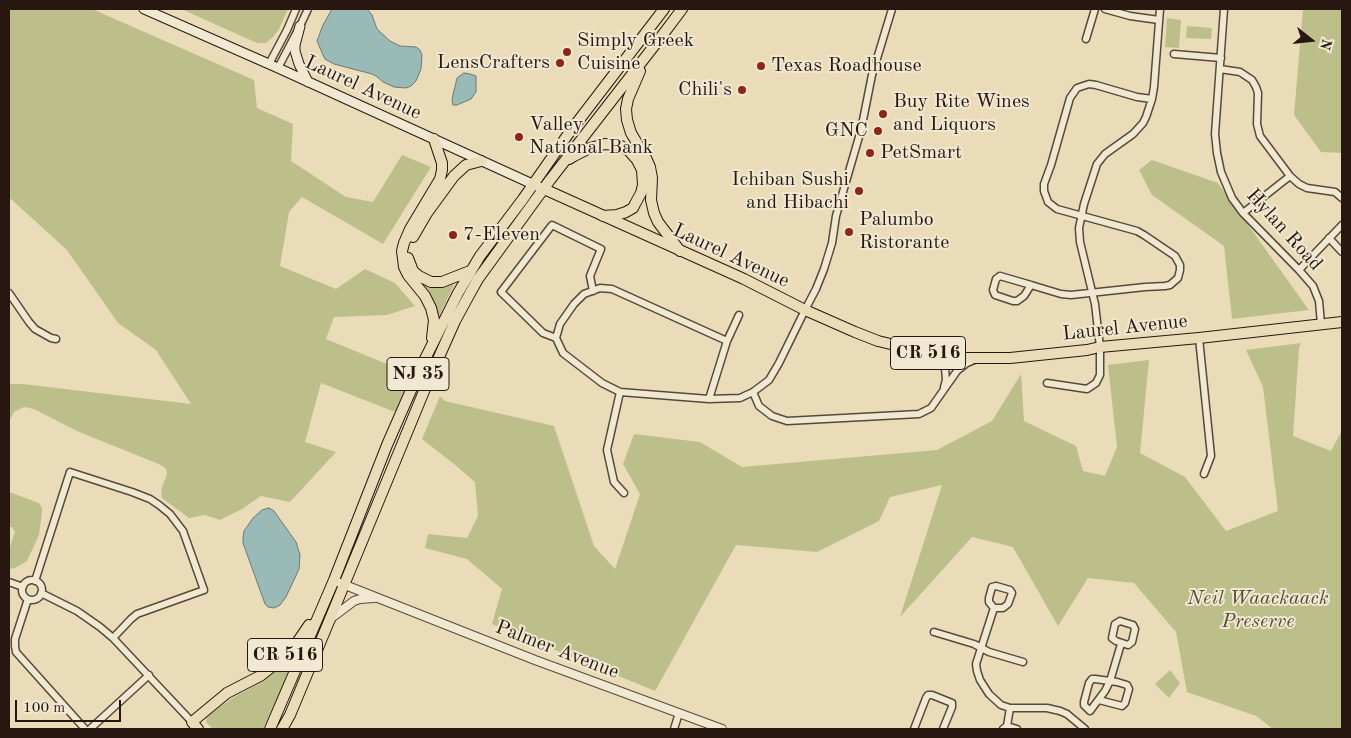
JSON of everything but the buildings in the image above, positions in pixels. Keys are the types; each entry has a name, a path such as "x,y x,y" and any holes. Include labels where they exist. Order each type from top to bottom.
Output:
{"main road":[{"name":"Laurel Avenue","path":"144,9 744,279 805,310 878,341 944,356 1010,358 1342,322"},
{"name":"NJ 35","path":"270,729 334,580 387,445 446,315 470,271 570,133 664,9"},
{"name":"NJ 35","path":"282,729 290,715 427,384 455,321 478,279 559,168 682,9"},
{"path":"300,26 295,51 298,64 308,82"},
{"path":"661,37 642,67 629,94 626,109 631,133 650,167 652,178 651,200 654,213 658,222 680,250"},
{"path":"430,350 434,329 431,308 425,296 408,275 404,267 402,251 410,229 442,173 442,164 434,139"},
{"path":"559,168 574,156 590,148 605,144 621,146 635,157 640,164 643,185 633,208 617,215 603,216"},
{"path":"470,271 442,282 431,282 419,276 413,270 408,254 409,246 427,213 454,176 466,165 481,161"},
{"name":"CR 516","path":"195,726 227,693 260,676 279,662 296,644 322,605"}],"street":[{"path":"274,66 296,9"},
{"path":"274,66 300,26 308,9"},
{"path":"727,341 612,289 600,288 584,294 574,304 560,324 556,338 563,353 602,383 620,392 709,399 740,398 753,392 769,380 816,289 829,256 836,216 861,130 872,75 892,9"},
{"path":"1086,39 1095,9"},
{"path":"1105,9 1130,16 1159,20"},
{"path":"1047,383 1087,389 1096,383 1100,375 1100,347 1092,293 1078,228 1097,164 1105,154 1138,129 1146,117 1152,99 1160,9"},
{"name":"Hylan Road","path":"1224,9 1215,134 1217,153 1225,182 1232,198 1243,213 1313,286 1318,296 1321,324"},
{"path":"1174,54 1221,58"},
{"path":"1220,68 1240,72 1252,80 1258,93 1257,124 1260,136 1290,176 1307,188 1335,192 1342,198"},
{"path":"1031,285 1024,296 1017,301 994,295 993,292 996,279 1000,276 1066,295 1170,285 1179,275 1180,265 1175,256 1144,235 1137,231 1063,211 1051,205 1044,191 1044,184 1054,157 1070,98 1077,88 1089,84 1096,85 1137,97 1152,99"},
{"path":"1243,213 1290,176"},
{"path":"556,338 542,333 501,292 552,225 600,249 590,276 593,291"},
{"path":"1299,270 1342,225"},
{"path":"1329,238 1342,252"},
{"path":"9,292 35,329 56,339"},
{"path":"709,399 727,341 738,315"},
{"path":"1199,338 1210,456 1204,474"},
{"path":"941,395 946,380 944,356"},
{"path":"753,392 759,406 772,416 787,421 919,414 932,408 957,371 967,363 978,358"},
{"path":"620,392 607,450 614,482 624,493"},
{"path":"34,581 70,472 138,494 160,505 170,514 182,531 204,590 137,614 113,638"},
{"name":"Palmer Avenue","path":"334,580 536,660 722,729"},
{"path":"29,581 40,584 42,590 40,596 28,599 23,593 23,587 29,581"},
{"path":"9,582 23,587"},
{"path":"992,587 1010,590 1012,596 1007,606 1004,608 994,608 988,600 992,587"},
{"path":"41,593 77,611 113,638 195,726"},
{"name":"Palmer Avenue","path":"330,619 354,601 380,598"},
{"path":"28,599 15,639 16,652 85,729"},
{"path":"994,608 976,664 980,680 989,694 1001,704 1010,708 1052,708 1066,714 1085,729"},
{"path":"934,632 1023,662"},
{"path":"1100,700 1118,706 1124,705 1129,689 1128,686 1110,681 1095,679 1090,680 1084,696 1084,702 1090,711 1100,700 1110,681 1122,644"},
{"path":"90,729 149,675"},
{"path":"914,729 928,695 952,703 943,729"},
{"path":"1010,708 1005,728 1017,729"},
{"path":"674,729 679,713"}],"green space":[{"path":"9,9 92,9 254,80 257,108 293,124 291,161 346,197 373,202 402,155 431,167 383,244 302,197 289,212 280,266 336,289 365,269 395,283 415,306 387,315 334,317 326,339 411,374 395,412 321,383 305,442 336,452 290,502 261,496 242,509 220,520 205,515 189,518 162,498 161,490 167,474 166,469 161,465 77,431 34,409 24,407 14,412 9,422 9,384 23,384 191,404 156,350 118,323 67,250 9,198"},
{"path":"181,9 288,9 274,36 266,43 257,43"},
{"path":"1303,9 1342,9 1342,153 1321,152 1294,115"},
{"path":"1167,18 1181,20 1179,48 1165,47"},
{"path":"1187,26 1212,28 1211,39 1186,38"},
{"path":"1152,160 1218,183 1309,310 1232,319 1224,246 1152,195 1139,170"},
{"path":"417,279 444,286 454,285 438,318"},
{"name":"Neil Waackaack Preserve","path":"1301,343 1299,348 1293,436 1331,451 1342,430 1342,729 1273,729 1256,716 1187,692 1176,632 1134,583 1088,578 1058,626 1013,547 972,537 900,617 942,485 890,497 879,521 817,552 736,545 655,691 492,624 502,589 467,559 425,548 428,534 467,538 478,516 475,482 422,439 440,396 445,401 554,426 594,546 615,569 640,494 623,464 634,434 700,442 742,467 937,450 992,421 1021,374 1024,421 1076,446 1083,471 1105,476 1117,447 1108,365 1149,360 1140,453 1185,477 1226,531 1278,511 1263,387 1246,350"},
{"path":"9,492 39,503 42,513 39,535 27,561 15,568 9,569 9,550 15,532 12,527 9,527"},
{"path":"291,658 286,679 263,729 213,729 206,722 207,717 217,709 234,697 262,682"},
{"path":"1170,670 1180,683 1169,698 1155,684"}],"water":[{"path":"332,9 367,9 372,15 377,29 390,41 400,46 416,47 420,50 422,55 421,69 416,81 406,88 394,87 372,74 334,64 325,59 317,41"},
{"path":"464,73 476,76 476,92 471,99 453,105 452,99 457,78"},
{"path":"269,508 274,511 296,542 300,555 299,569 286,597 280,605 274,608 268,607 265,604 243,543 244,531 253,518 262,510"}],"place":[{"name":"Simply Greek Cuisine","path":"567,52"},
{"name":"LensCrafters","path":"560,63"},
{"name":"Texas Roadhouse","path":"761,66"},
{"name":"Chili's","path":"742,90"},
{"name":"Buy Rite Wines and Liquors","path":"883,114"},
{"name":"GNC","path":"878,131"},
{"name":"Valley National Bank","path":"519,137"},
{"name":"PetSmart","path":"870,153"},
{"name":"Ichiban Sushi and Hibachi","path":"859,191"},
{"name":"Palumbo Ristorante","path":"849,232"},
{"name":"7-Eleven","path":"453,235"}]}
